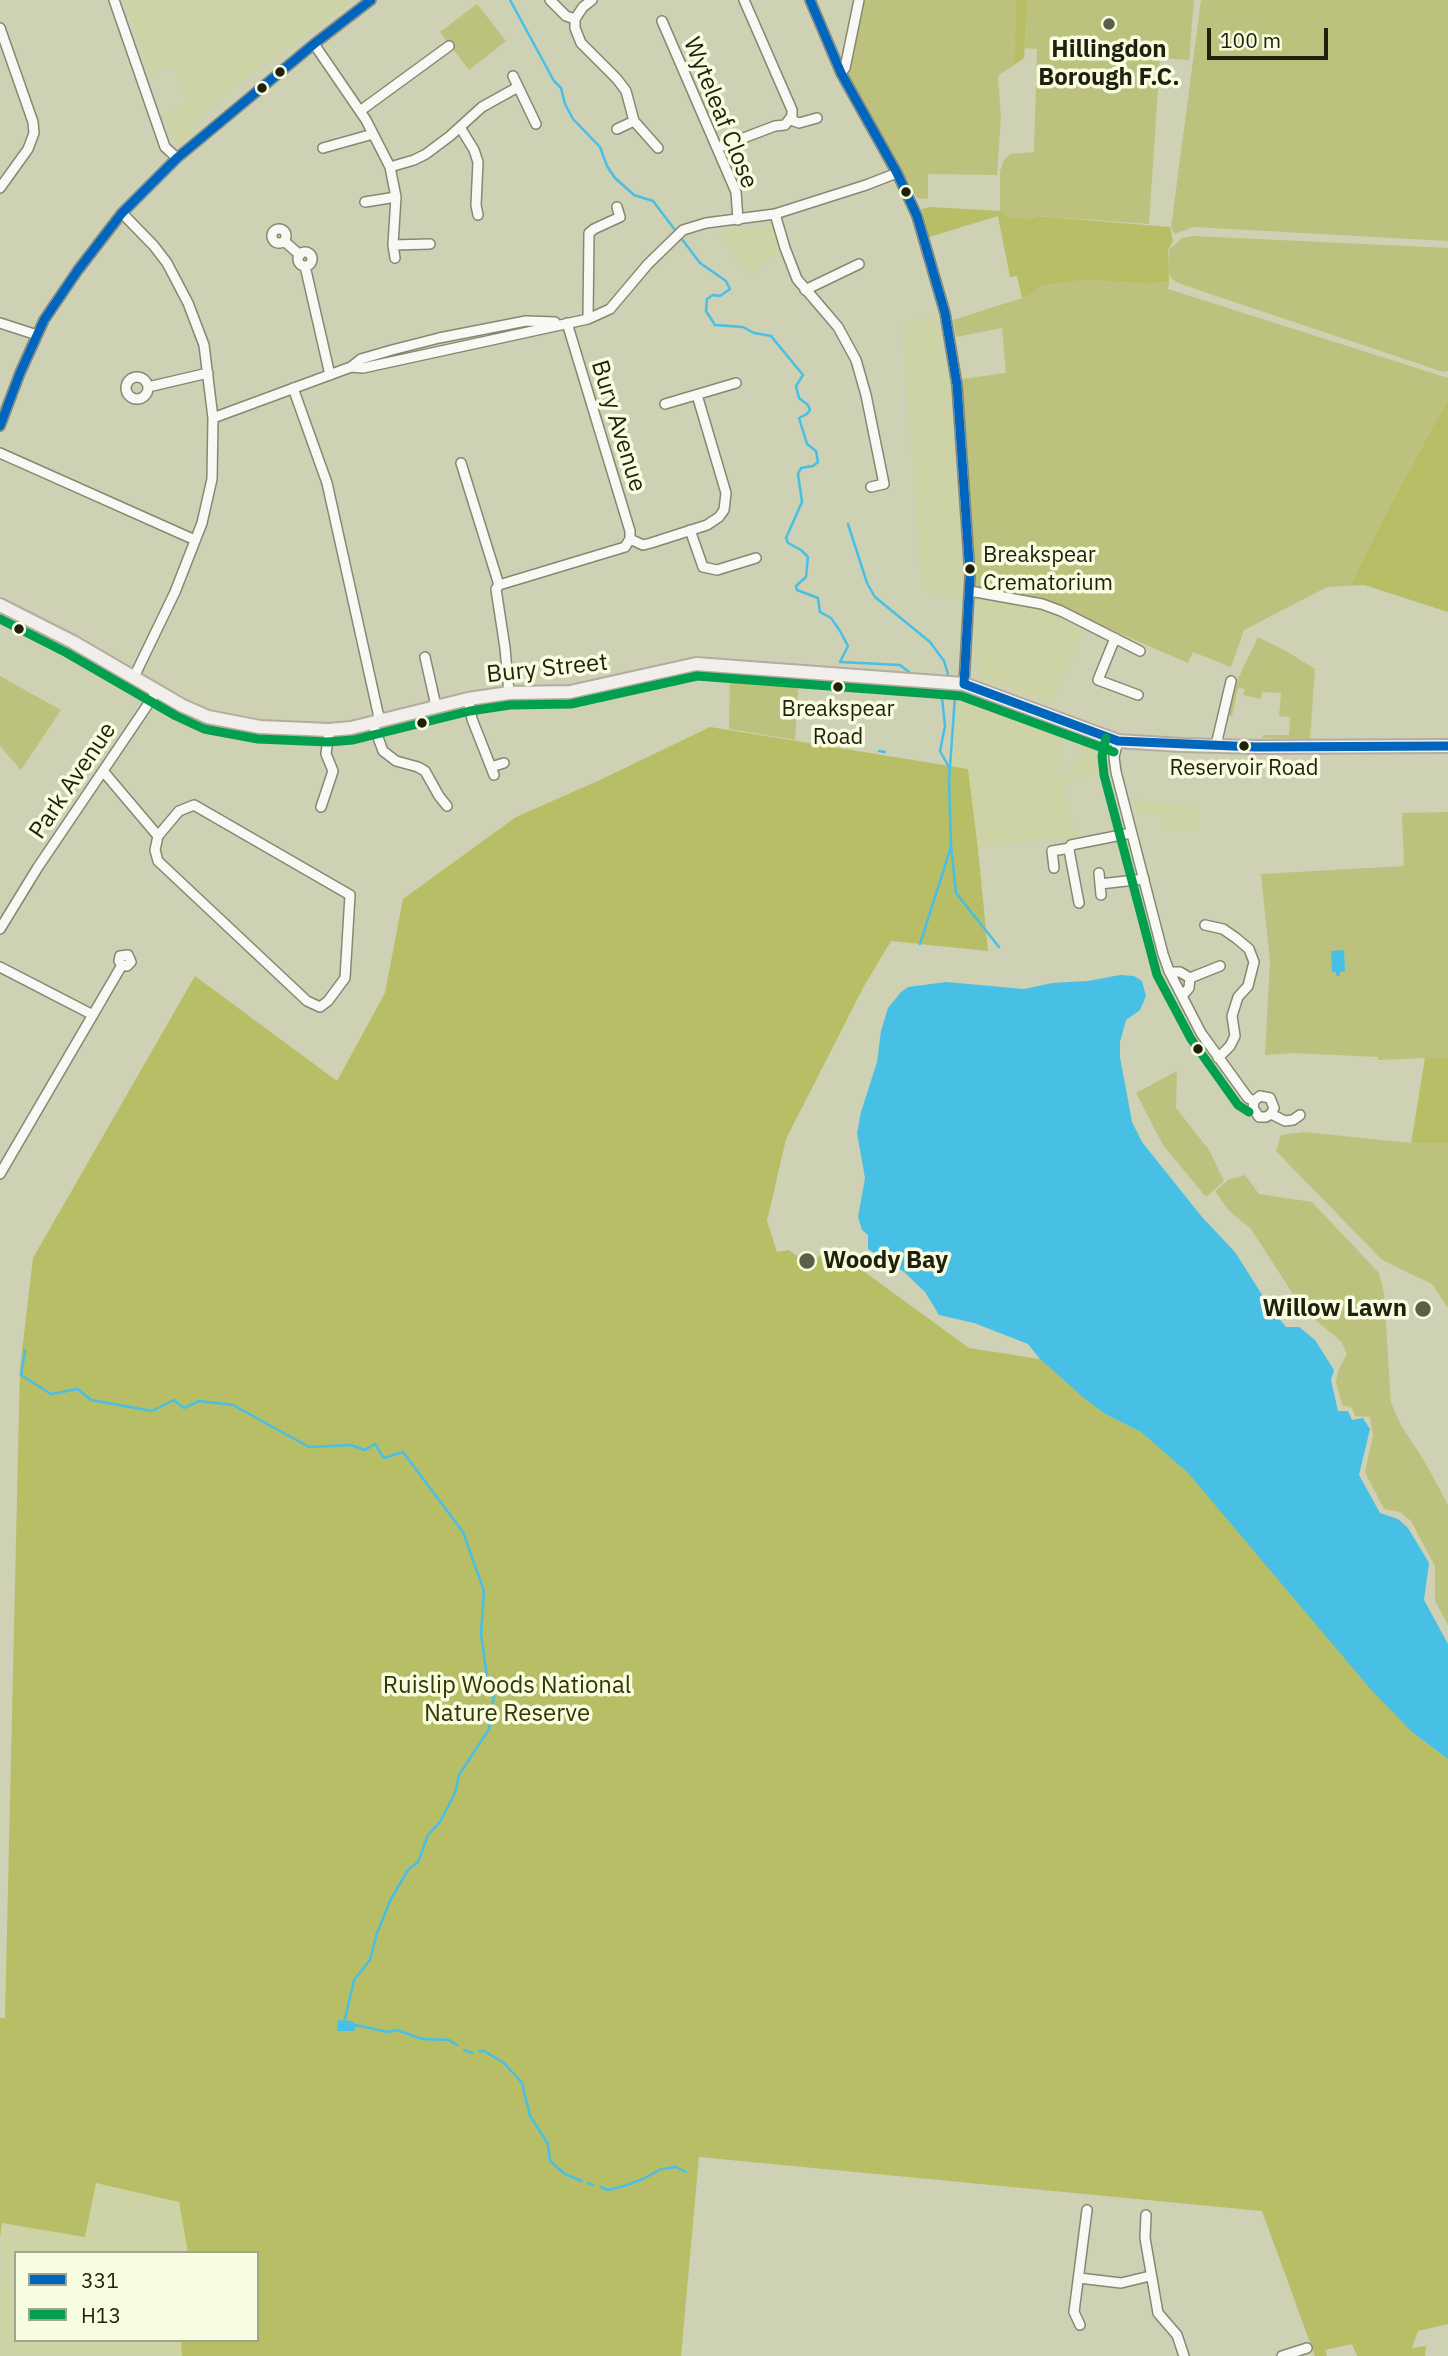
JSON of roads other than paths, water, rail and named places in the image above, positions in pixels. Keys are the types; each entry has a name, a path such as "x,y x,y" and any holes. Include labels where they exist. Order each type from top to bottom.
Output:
{"main road":[{"name":"Bury Street","path":"0,606 73,642 208,717 231,723 289,729 329,730 377,723 468,699 509,693 570,692 696,664 964,684 1118,741 1181,746 1448,746"}],"street":[{"path":"114,0 165,147 177,158"},
{"path":"0,426 37,335 78,270 122,214 177,158 370,0"},
{"path":"550,0 566,16 575,19"},
{"path":"592,0 583,6 575,19 575,28 581,43 626,91 634,121 659,148"},
{"path":"718,148 775,126 785,125 791,120 792,110 744,0"},
{"path":"810,0 841,73 897,173 917,216 948,330 957,385 970,591 964,684"},
{"path":"841,73 845,68 859,0"},
{"name":"Wyteleaf Close","path":"662,21 736,192 738,220"},
{"path":"0,28 34,133 28,149 0,188"},
{"path":"314,44 360,111 390,167 396,197 393,245 395,258"},
{"path":"360,111 449,46"},
{"path":"513,76 536,124"},
{"path":"390,167 426,154 482,107 518,87"},
{"path":"791,120 799,122 817,118"},
{"path":"618,129 634,121"},
{"path":"460,127 478,162 478,215"},
{"path":"323,148 373,134"},
{"path":"351,367 363,368 588,319 610,309 681,231 706,223 775,214 897,173"},
{"path":"365,202 396,197"},
{"path":"588,319 589,233 620,217 617,207"},
{"path":"122,214 154,246 177,280 204,345 214,418 212,479 202,523 169,603 134,677"},
{"path":"775,214 797,279 838,327 848,342 859,370 884,484 871,488"},
{"path":"284,241 300,255 306,253 311,257 311,263 305,266 330,375"},
{"path":"393,245 430,244"},
{"path":"805,290 859,264"},
{"path":"214,418 351,367 361,359 428,341 526,321 567,323"},
{"path":"0,323 37,335"},
{"name":"Bury Avenue","path":"567,323 631,540"},
{"path":"428,341 430,352"},
{"path":"148,387 208,373"},
{"path":"665,404 736,383"},
{"path":"293,388 327,483 383,751 396,761 425,771 439,796 449,807"},
{"path":"509,693 496,589 499,585 625,547 631,540 643,545 690,530 714,521 723,510 726,493 697,395"},
{"path":"0,453 195,540"},
{"path":"461,463 499,585"},
{"path":"690,530 703,567 718,570 757,558"},
{"path":"970,591 1042,604 1140,651"},
{"path":"1115,638 1094,678 1138,695"},
{"path":"425,657 436,706"},
{"path":"1216,745 1231,681"},
{"name":"Park Avenue","path":"0,929 38,867 157,691"},
{"path":"468,699 472,719 493,771 505,763"},
{"path":"321,807 333,771 326,754 329,730"},
{"path":"1118,741 1114,757 1116,772 1153,921 1170,972 1201,1032 1248,1098 1254,1101"},
{"path":"103,771 158,836"},
{"path":"194,805 350,895 345,978 328,1001 320,1007 307,1001 158,861 155,850 158,836 179,811 194,805"},
{"path":"1054,867 1052,851 1131,832"},
{"path":"1070,848 1079,903"},
{"path":"1099,873 1100,890 1144,879"},
{"path":"1205,925 1223,929 1236,937 1249,949 1254,962 1248,986 1238,997 1232,1016 1235,1036 1230,1046 1218,1058"},
{"path":"0,1174 122,965"},
{"path":"1190,978 1220,966"},
{"path":"0,967 93,1015"},
{"path":"1170,972 1180,972 1190,978"},
{"path":"1182,996 1189,988 1190,978"},
{"path":"1263,1096 1270,1098 1274,1104 1271,1114 1263,1118 1256,1115 1254,1101 1263,1096"},
{"path":"1271,1114 1284,1121 1293,1120 1300,1115"},
{"path":"1080,2325 1074,2312 1087,2210"},
{"path":"1146,2215 1145,2238 1158,2313 1177,2335 1184,2356"},
{"path":"1079,2278 1121,2283 1150,2276"},
{"path":"1282,2356 1307,2348"}],"water":[{"path":"1344,950 1345,971 1336,976 1336,972 1332,972 1331,951"},
{"path":"1120,975 1134,976 1142,981 1146,996 1140,1010 1126,1020 1120,1042 1120,1057 1132,1122 1142,1142 1202,1217 1235,1252 1286,1327 1299,1327 1315,1340 1334,1370 1331,1380 1338,1411 1348,1411 1352,1420 1363,1418 1370,1429 1359,1475 1380,1513 1398,1519 1408,1528 1429,1563 1424,1600 1448,1644 1448,1759 1413,1733 1373,1692 1188,1473 1141,1432 1105,1414 1084,1398 1040,1359 1028,1344 974,1323 939,1315 925,1292 904,1272 868,1249 868,1235 862,1230 858,1217 865,1178 857,1133 877,1062 881,1031 888,1008 901,992 908,987 946,982 1024,989"},
{"path":"338,2020 352,2021 356,2025 354,2031 337,2031"}],"waterway":[{"path":"510,0 554,81 561,88 573,119 600,147 615,178 634,195 653,201 700,263 726,281 730,289 720,296 713,295 707,299 706,311 715,325 743,327 754,333 771,336 803,375 796,386 799,398 810,410 799,418 807,444 816,451 818,462 813,466 801,468 798,474 802,502 786,538 788,543 808,557 806,577 796,586 797,590 818,598 820,612 831,618 840,631 848,646 840,662 900,665 909,672"},
{"path":"848,524 867,583 875,597 930,642 944,661 948,674"},
{"path":"926,686 942,698 945,726 940,751 950,769"},
{"path":"952,688 955,697 949,781 956,893 999,947"},
{"path":"942,698 955,697"},
{"path":"879,751 885,752"},
{"path":"920,944 951,847"},
{"path":"24,1350 21,1375 51,1394 78,1389 91,1400 152,1411 174,1400 184,1408 199,1401 233,1405 309,1447 351,1445 365,1450 375,1444 384,1458 403,1452 463,1532 484,1591 481,1634 487,1677 496,1680 489,1729 459,1775 455,1793 440,1822 428,1835 418,1862 408,1870 391,1899 377,1933 370,1960 354,1980 345,2019"},
{"path":"356,2025 388,2032 397,2030 422,2039 449,2040 457,2045"},
{"path":"464,2050 473,2053"},
{"path":"479,2051 484,2051 504,2063 522,2083 530,2116 548,2144 550,2161 565,2174 582,2181"},
{"path":"601,2187 608,2190 624,2186 661,2169 676,2167 686,2172"},
{"path":"588,2183 593,2185"}],"place":[{"name":"Hillingdon Borough F.C.","path":"1109,24"},
{"name":"Breakspear Crematorium","path":"970,569"},
{"name":"Breakspear Road","path":"838,687"},
{"name":"Reservoir Road","path":"1244,746"},
{"name":"Woody Bay","path":"807,1261"},
{"name":"Willow Lawn","path":"1423,1309"}],"park label":[{"name":"Ruislip Woods National Nature Reserve","path":"507,1700"}]}
